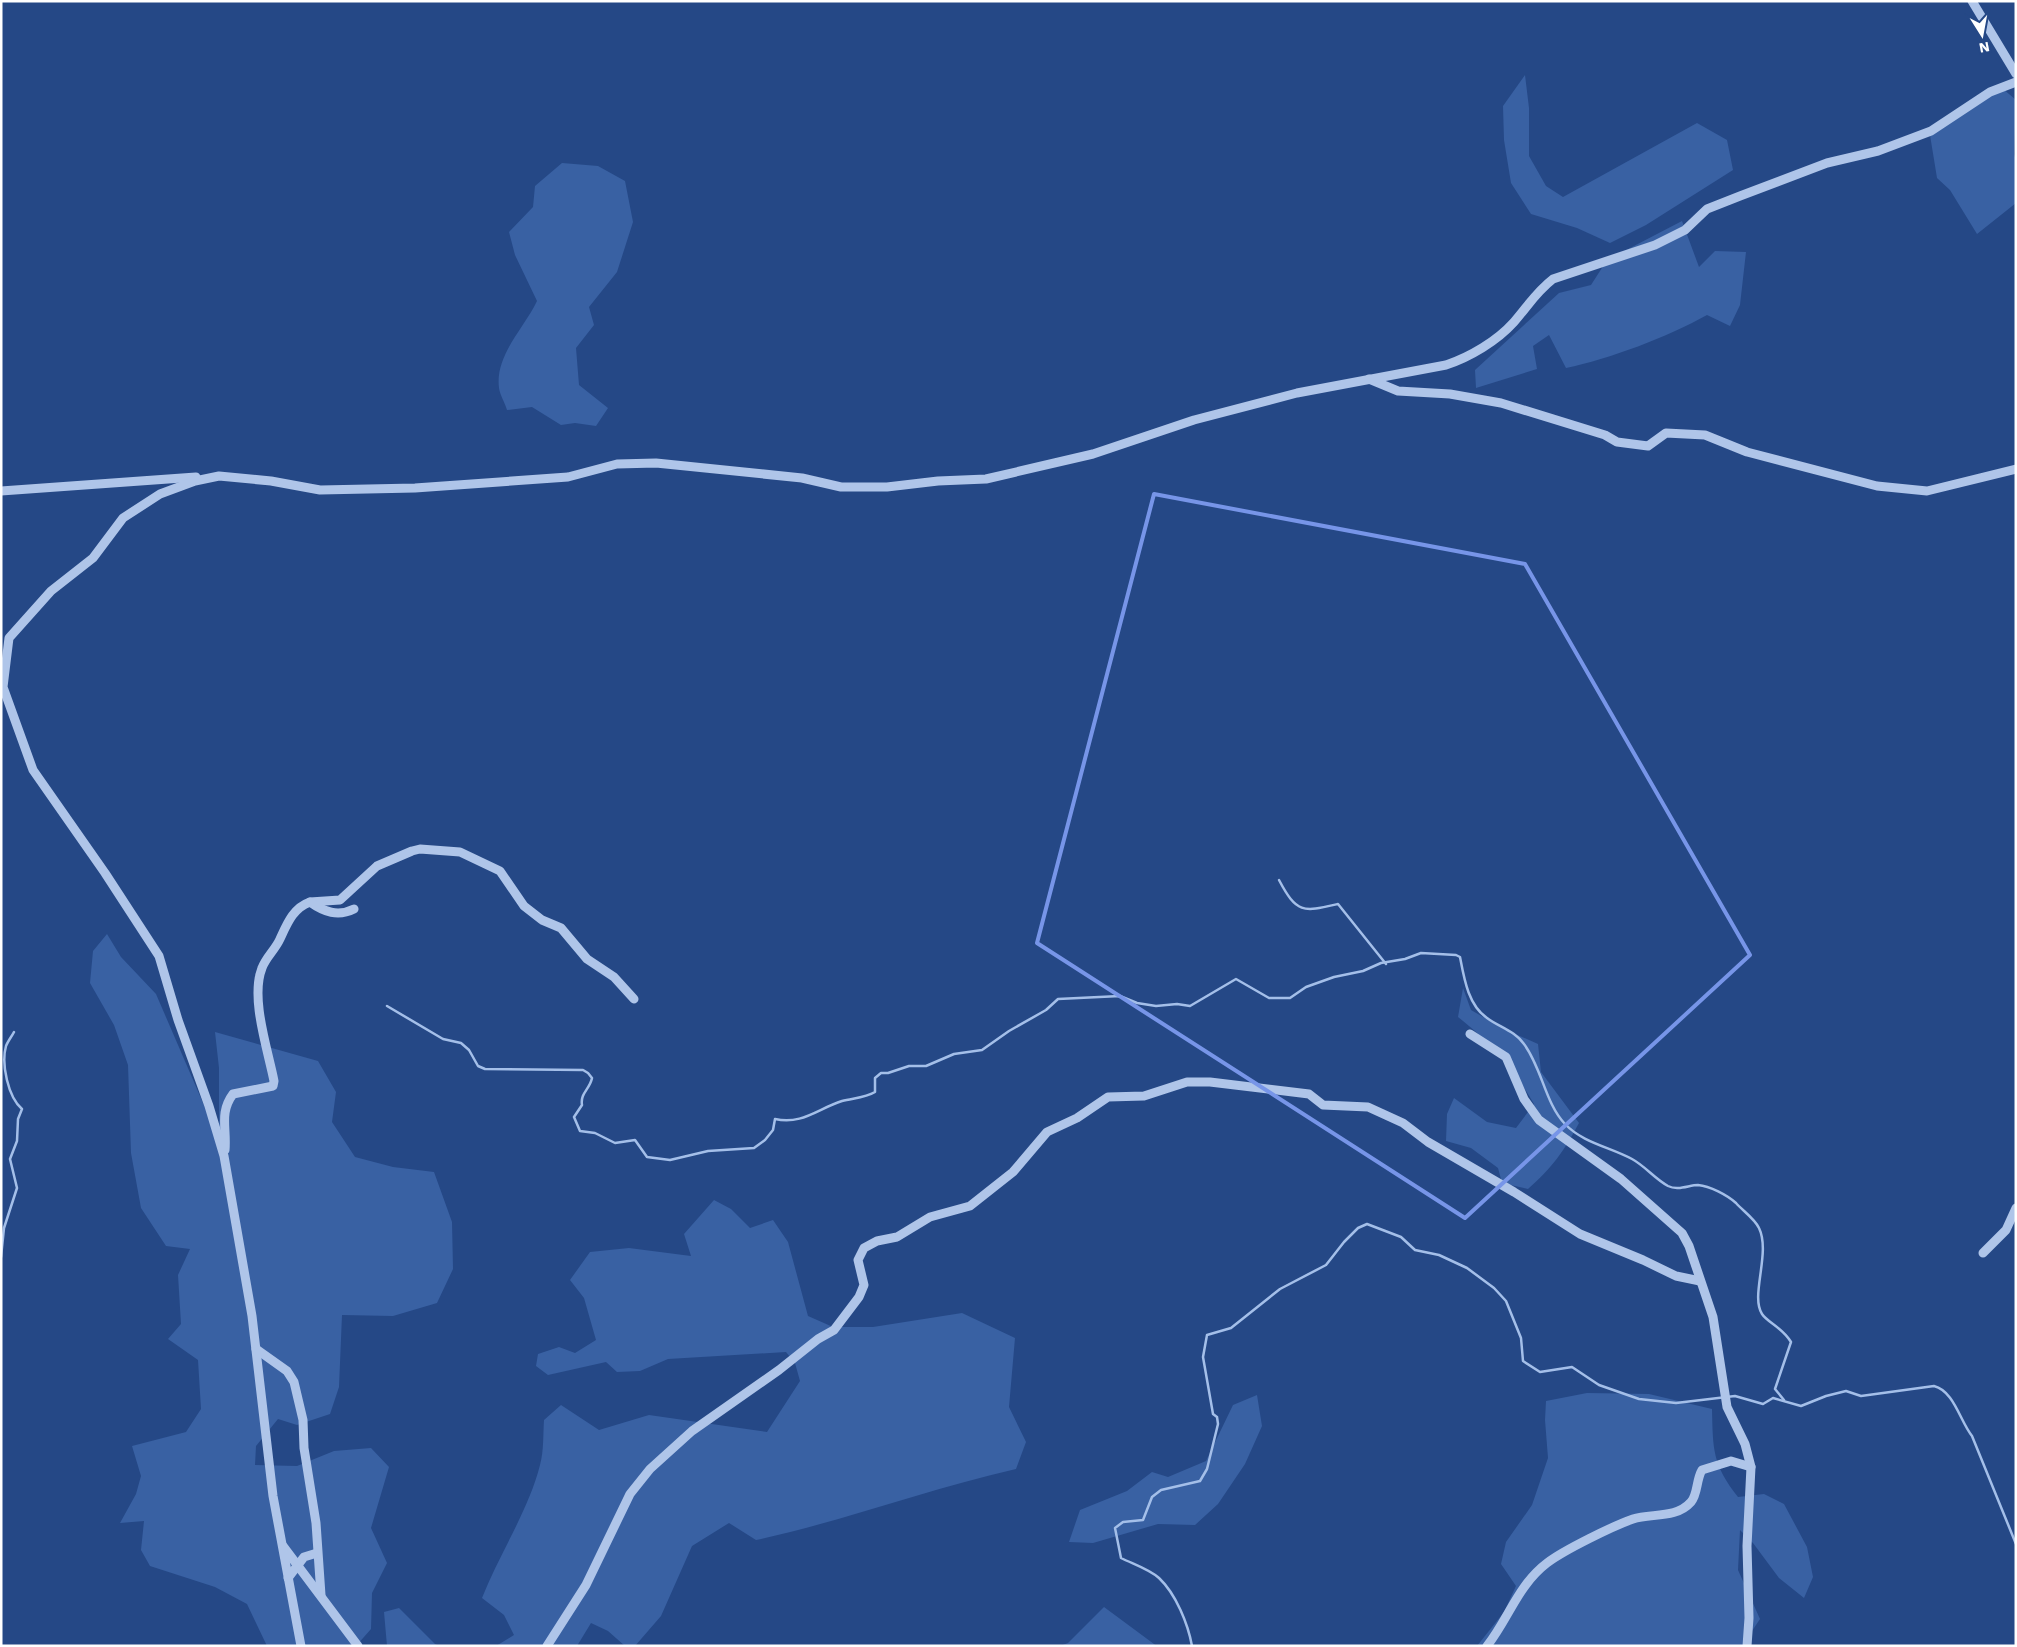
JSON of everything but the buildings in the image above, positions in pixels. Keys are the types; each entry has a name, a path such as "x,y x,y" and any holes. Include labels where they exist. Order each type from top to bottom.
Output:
{"street":[{"path":"1972,1 2016,74"},
{"path":"1,491 219,476 271,481 320,490 415,488 568,477 618,464 656,463 802,478 841,487 887,487 938,481 986,479 1093,454 1194,420 1297,393 1446,365 1464,359 1514,322 1539,290 1553,279 1655,245 1685,230 1707,209 1740,196 1827,163 1878,151 1931,131 1990,92 2016,82"},
{"path":"1369,379 1398,391 1450,394 1501,403 1605,435 1618,442 1648,446 1666,433 1704,435 1746,452 1878,486 1927,491 2016,469"},
{"path":"219,476 160,494 123,518 93,558 51,591 10,638 3,687 33,770 105,873 159,956 224,1156 256,1349 273,1496 302,1646"},
{"path":"224,1156 226,1141 224,1112 227,1102 233,1094 272,1086 274,1081 262,1023 258,980 262,967 278,943 288,921 301,905 310,902 340,900 377,866 412,851 420,849 460,852 500,871 524,906 542,920 560,928 587,959 614,977 634,999"},
{"path":"310,902 326,912 336,914 345,914 354,910"},
{"path":"1470,1034 1506,1057 1524,1099 1539,1120 1621,1179 1682,1233 1692,1253 1713,1317 1727,1407 1745,1444 1750,1467 1747,1521 1749,1618 1747,1646"},
{"path":"547,1646 586,1585 630,1494 650,1470 692,1431 794,1359 818,1338 834,1330 859,1297 864,1285 858,1260 864,1248 877,1241 897,1237 930,1217 970,1206 1013,1172 1047,1132 1077,1118 1108,1097 1144,1096 1188,1082 1210,1082 1309,1094 1323,1105 1368,1107 1403,1123 1428,1142 1514,1192 1580,1234 1676,1276 1700,1281"},
{"path":"1983,1253 2006,1230 2016,1208"},
{"path":"256,1349 287,1371 294,1382 303,1420 304,1448 316,1523 321,1595"},
{"path":"1488,1646 1501,1628 1512,1603 1526,1582 1547,1563 1562,1553 1633,1519 1661,1516 1678,1510 1691,1502 1702,1470 1732,1461 1750,1467"},
{"path":"282,1544 355,1642 363,1646"},
{"path":"288,1578 304,1557 317,1553"}],"highlighted area":[{"path":"1154,494 1525,564 1750,955 1465,1218 1037,943"}],"shaded area":[{"path":"1525,75 1529,108 1529,156 1546,186 1563,197 1697,123 1727,140 1733,170 1646,225 1610,243 1577,228 1531,214 1511,183 1504,140 1503,106"},
{"path":"2002,88 2016,100 2014,154 2016,161 2016,203 1977,234 1950,190 1937,178 1930,135"},
{"path":"562,163 598,166 625,181 633,222 617,272 589,307 594,325 576,348 579,385 608,408 596,426 575,423 561,425 532,407 507,410 499,388 501,365 511,343 537,301 515,255 509,232 533,207 535,186"},
{"path":"1682,221 1699,267 1715,251 1746,252 1740,305 1730,326 1707,315 1638,346 1601,359 1566,368 1549,335 1533,346 1537,369 1476,388 1475,370 1559,293 1591,285 1607,260"},
{"path":"107,934 121,957 156,994 219,1140 219,1068 215,1032 318,1061 336,1092 332,1122 355,1157 393,1167 434,1172 452,1222 453,1269 437,1303 393,1316 342,1315 339,1387 330,1414 297,1425 278,1419 256,1446 255,1465 297,1466 334,1451 371,1448 389,1467 371,1528 387,1563 372,1593 371,1629 356,1646 267,1646 247,1604 215,1587 150,1566 141,1550 144,1521 120,1523 136,1494 141,1476 132,1446 186,1432 201,1409 198,1360 168,1339 181,1324 178,1275 190,1249 166,1246 141,1208 131,1153 128,1065 114,1025 90,983 93,951"},
{"path":"1463,988 1471,1010 1504,1029 1538,1044 1541,1072 1579,1123 1557,1159 1528,1189 1502,1183 1498,1168 1471,1148 1446,1141 1447,1114 1454,1098 1487,1122 1516,1128 1534,1104 1500,1056 1458,1017"},
{"path":"714,1200 731,1209 750,1228 773,1220 788,1242 808,1316 833,1327 873,1327 962,1313 1015,1338 1009,1407 1026,1442 1016,1469 821,1524 756,1540 729,1523 692,1546 661,1616 635,1646 625,1646 608,1631 591,1623 577,1646 496,1646 514,1635 504,1615 482,1598 535,1482 542,1454 544,1420 561,1405 599,1430 649,1415 767,1432 800,1381 795,1363 786,1352 668,1359 640,1371 617,1372 606,1362 548,1375 536,1366 538,1354 559,1347 575,1353 596,1340 584,1298 570,1280 590,1252 629,1248 691,1256 684,1234"},
{"path":"1587,1393 1649,1394 1712,1409 1716,1456 1729,1485 1738,1497 1764,1494 1784,1504 1807,1547 1813,1577 1804,1598 1779,1578 1753,1543 1740,1530 1738,1570 1760,1619 1742,1646 1477,1646 1504,1612 1516,1586 1501,1564 1506,1542 1532,1505 1548,1458 1545,1420 1546,1401"},
{"path":"1257,1395 1262,1426 1245,1464 1218,1504 1195,1525 1158,1524 1093,1543 1069,1542 1080,1510 1127,1491 1152,1472 1168,1477 1206,1461 1233,1405"},
{"path":"1104,1607 1156,1646 1060,1646 1068,1643"},
{"path":"399,1608 439,1646 387,1646 384,1612"}],"waterway":[{"path":"1279,880 1291,899 1302,908 1309,909 1338,904 1386,964"},
{"path":"387,1006 443,1039 461,1043 469,1050 478,1066 485,1069 583,1070 592,1078 582,1097 582,1105 574,1117 580,1131 595,1133 615,1143 635,1140 647,1157 670,1160 708,1151 754,1148 765,1140 773,1130 775,1119 793,1120 801,1118 833,1104 871,1094 875,1092 875,1078 881,1073 888,1073 909,1066 926,1066 954,1054 982,1050 1009,1031 1046,1010 1058,999 1120,996 1137,1003 1156,1006 1177,1004 1190,1006 1236,979 1269,998 1290,998 1306,987 1334,977 1363,971 1381,963 1405,959 1421,953 1456,955 1460,957 1463,974 1475,1006 1487,1018 1512,1032 1524,1044 1530,1053 1558,1116 1565,1124 1580,1136 1632,1159 1668,1186 1680,1188 1698,1185 1708,1187 1728,1197 1752,1218 1759,1228 1763,1249 1758,1296 1759,1306 1762,1314 1784,1333 1791,1342 1775,1389 1784,1400"},
{"path":"1,1257 4,1228 17,1188 10,1159 17,1141 18,1119 22,1109 9,1089 4,1062 6,1046 14,1032"},
{"path":"1192,1646 1188,1628 1171,1592 1155,1575 1121,1558 1115,1528 1123,1522 1143,1520 1152,1497 1161,1490 1200,1481 1207,1469 1218,1424 1217,1417 1213,1414 1203,1357 1207,1335 1231,1328 1280,1289 1326,1265 1344,1242 1358,1228 1367,1224 1401,1237 1415,1250 1439,1255 1467,1268 1494,1288 1506,1301 1521,1338 1523,1361 1540,1372 1572,1367 1599,1385 1639,1399 1676,1403 1735,1396 1763,1404 1773,1398 1801,1406 1826,1396 1846,1391 1861,1396 1934,1386 1941,1389 1952,1400 1972,1436 2016,1544"}]}
